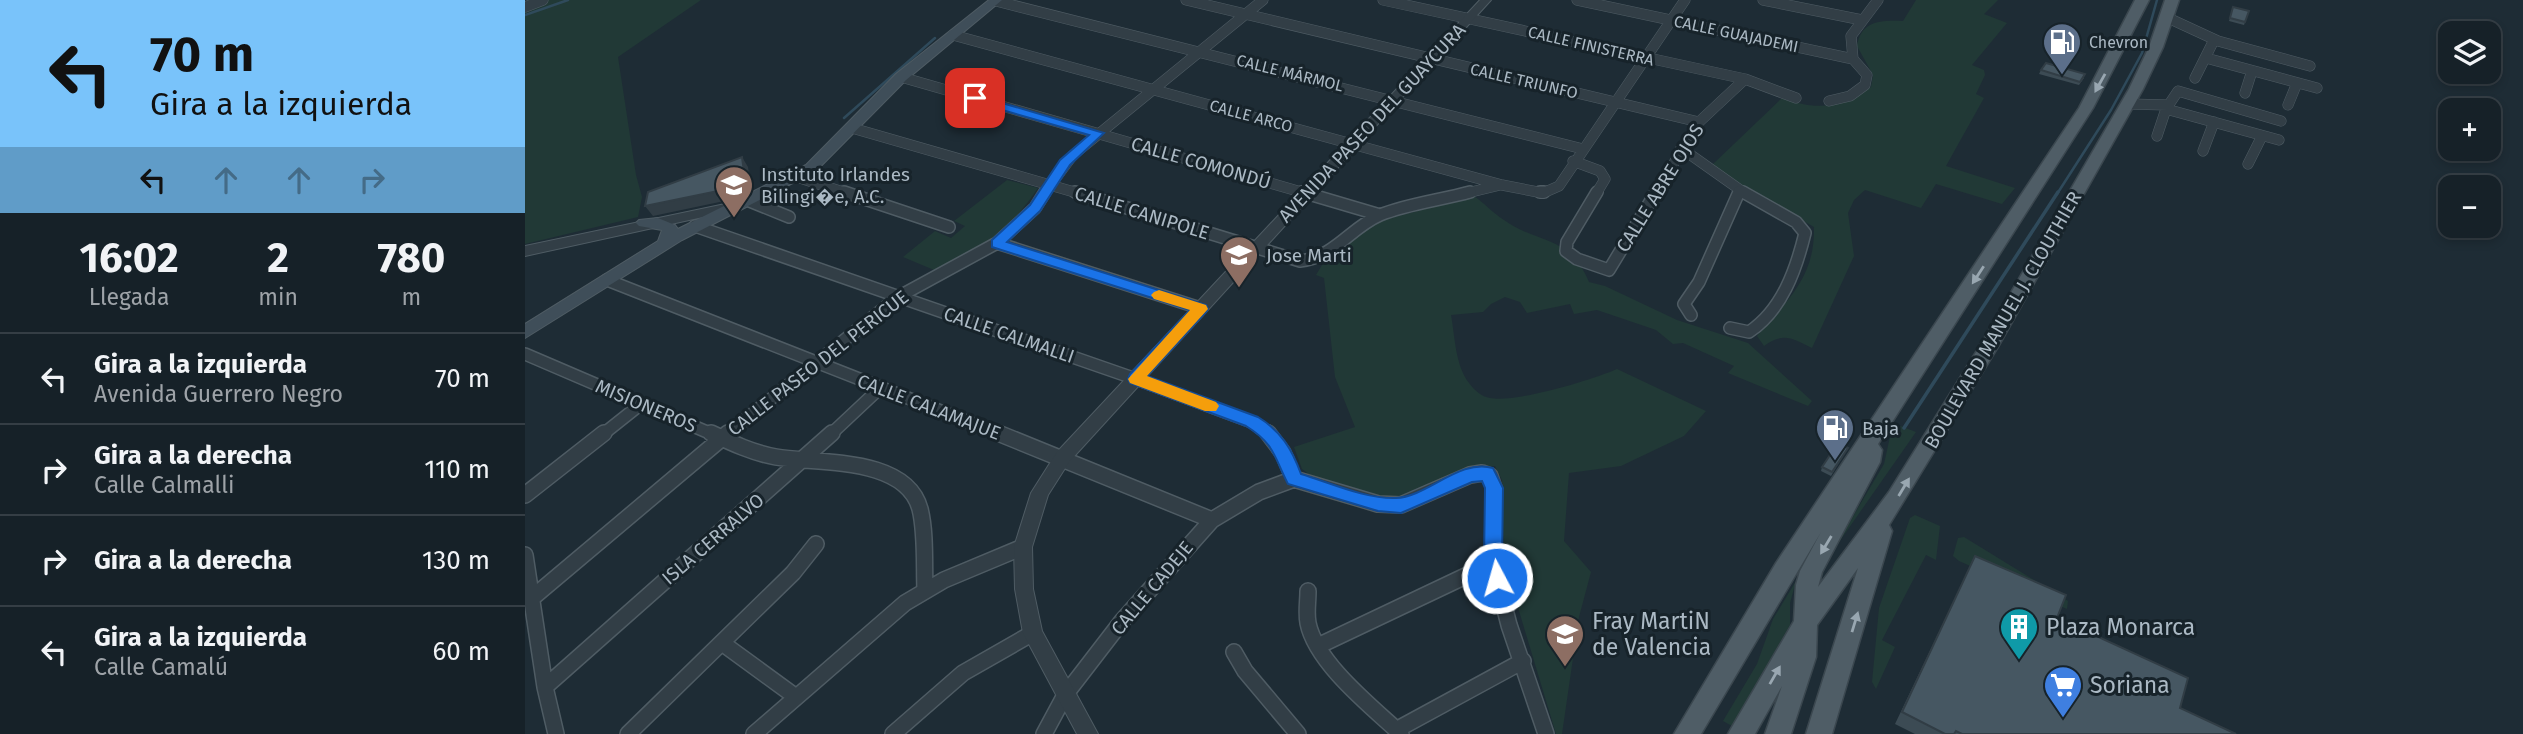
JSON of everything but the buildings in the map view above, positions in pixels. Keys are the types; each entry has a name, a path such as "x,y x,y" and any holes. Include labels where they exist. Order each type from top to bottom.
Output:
{"main road":[{"path":"525,332 695,226 797,177 821,160 901,77 996,0"},
{"name":"BOULEVARD MANUEL J. CLOUTHIER","path":"1687,734 1784,570 2079,119 2109,67 2142,0"},
{"name":"BOULEVARD MANUEL J. CLOUTHIER","path":"1741,734 1805,624 1884,519 1990,345 2132,97 2172,0"},
{"path":"644,223 658,223 670,228 670,236 664,244"},
{"name":"BOULEVARD MANUEL J. CLOUTHIER","path":"1778,734 1801,667 1807,585 1811,571 1870,462 1871,439"},
{"path":"1819,734 1884,519"}],"street":[{"path":"525,7 543,0"},
{"name":"CALLE MÁRMOL","path":"996,0 1583,149"},
{"name":"CALLE TRIUNFO","path":"1187,0 1699,121"},
{"name":"CALLE PASEO DEL PERICUE","path":"532,598 722,438 898,297 997,243 1035,208 1065,163 1098,133 1263,0"},
{"name":"CALLE FINISTERRA","path":"1383,0 1745,79 1796,98"},
{"name":"AVENIDA PASEO DEL GUAYCURA","path":"1088,734 1033,633 1024,589 1023,547 1041,493 1063,457 1486,0"},
{"name":"CALLE GUAJADEMI","path":"1577,0 1853,59"},
{"path":"1573,161 1685,0"},
{"path":"1763,0 1862,20"},
{"path":"1829,101 1850,96 1865,85 1867,75 1853,59 1851,36 1862,20 1870,16 1878,0"},
{"path":"2166,17 2209,38 2310,66"},
{"path":"2160,34 2209,38"},
{"name":"CALLE ARCO","path":"953,35 1537,193 1549,193 1559,186 1573,161"},
{"path":"2195,78 2206,58 2209,38"},
{"path":"2206,58 2316,88"},
{"path":"2245,93 2252,71"},
{"name":"CALLE COMONDÚ","path":"901,77 1380,215"},
{"name":"CALLE ABRE OJOS","path":"1573,161 1600,170 1605,176 1565,247 1569,254 1609,270 1699,121 1745,79"},
{"path":"2288,105 2297,83"},
{"path":"2157,136 2167,107 2178,91 2281,121"},
{"path":"2132,97 2279,140"},
{"path":"2132,97 2167,107"},
{"path":"2203,151 2214,122"},
{"name":"CALLE CANIPOLE","path":"852,128 1051,185 1293,260 1308,261 1327,254 1366,222 1380,215 1502,185"},
{"path":"2248,164 2262,136"},
{"path":"1682,148 1740,191 1796,222 1805,233 1790,284 1760,324 1749,332 1730,328"},
{"path":"797,177 949,228"},
{"path":"1691,315 1683,304 1699,282 1740,191"},
{"path":"747,200 789,216"},
{"path":"525,251 644,223 730,207"},
{"name":"CALLE CALMALLI","path":"695,226 1252,422 1265,430 1285,452 1294,479"},
{"path":"997,243 1201,309"},
{"name":"CALLE CALAMAJUE","path":"607,280 879,388 1063,457 1212,520"},
{"name":"MISIONEROS","path":"525,354 757,452 803,460 842,462 869,468 902,484 915,496 920,508 925,590"},
{"name":"ISLA CERRALVO","path":"545,687 803,460 879,388"},
{"path":"525,495 641,404"},
{"path":"1294,479 1378,504 1401,505 1470,475 1487,473 1494,488 1493,563 1509,625 1546,734"},
{"name":"CALLE CADEJE","path":"1044,734 1065,695 1122,621 1212,520 1259,492 1294,479"},
{"path":"628,734 793,573 816,544"},
{"path":"754,734 883,620 925,590 1023,547"},
{"path":"525,555 545,687 556,734"},
{"path":"1318,646 1493,563"},
{"path":"1308,592 1308,625 1318,646 1330,663 1399,732 1523,662"},
{"path":"893,734 963,673 1033,633"},
{"path":"722,643 796,697"},
{"path":"1234,652 1245,671 1298,734"}],"green space":[{"path":"543,0 701,0 618,57 636,175 642,197 638,217 525,244 525,7"},
{"path":"1916,0 1998,0 1984,14 2007,23 1972,65 1984,70 1985,75 1976,94 1984,98 1946,166 2015,188 2002,204 1936,184 1921,208 1865,190 1854,200 1848,213 1854,256 1812,348 1788,338 1777,339 1764,346 1757,336 1789,299 1805,274 1813,245 1814,227 1712,165 1782,98 1806,105 1828,105 1849,99 1871,87 1873,75 1857,46 1859,37 1874,23 1903,21"},
{"path":"1007,180 1038,188 1017,215 993,238 965,256 934,270 903,257 935,231 951,238 965,226 954,221"},
{"path":"1474,196 1517,228 1563,248 1581,267 1589,282 1605,286 1677,320 1748,343 1812,401 1808,406 1728,373 1734,366 1683,343 1673,344 1656,330 1597,310 1574,314 1570,304 1527,313 1520,302 1505,297 1491,304 1483,312 1451,315 1456,350 1464,376 1478,393 1487,397 1502,399 1535,394 1617,369 1706,411 1684,436 1621,466 1569,473 1564,541 1591,572 1579,617 1562,734 1556,734 1504,561 1502,480 1495,466 1478,467 1418,494 1387,500 1314,478 1302,469 1294,447 1355,427 1335,377 1324,278 1316,275 1322,265 1376,222"},
{"path":"1893,423 1916,432 1830,555 1884,464"},
{"path":"1915,515 1940,526 1936,560 1926,555 1882,640 1895,647 1876,689 1872,682 1879,608 1910,518"},
{"path":"1964,537 2068,601 2067,609 1959,561 1953,556 1958,538"},
{"path":"1796,581 1790,603 1790,625 1732,726 1723,721 1757,664 1773,619"}],"waterway":[{"path":"525,15 568,0"},
{"path":"2057,194 2111,110 2142,53 2157,0"},
{"path":"844,118 935,38"},
{"path":"1904,428 2058,192"}],"slow traffic":[{"path":"1159,295 1201,309 1136,379 1211,406"}],"place":[{"name":"Chevron","path":"2062,76"},
{"name":"Instituto Irlandes Bilingi�e, A.C.","path":"734,219"},
{"name":"Jose Marti","path":"1239,289"},
{"name":"Baja","path":"1835,462"},
{"name":"Plaza Monarca","path":"2019,661"},
{"name":"Fray MartiN de Valencia","path":"1565,668"},
{"name":"Soriana","path":"2063,719"}],"route":[{"path":"975,98 1098,133 1065,163 1035,208 997,243 1201,309 1136,379 1252,422 1265,430 1285,452 1294,479 1378,504 1401,505 1470,475 1487,473 1494,488 1493,563 1497,578"}]}
